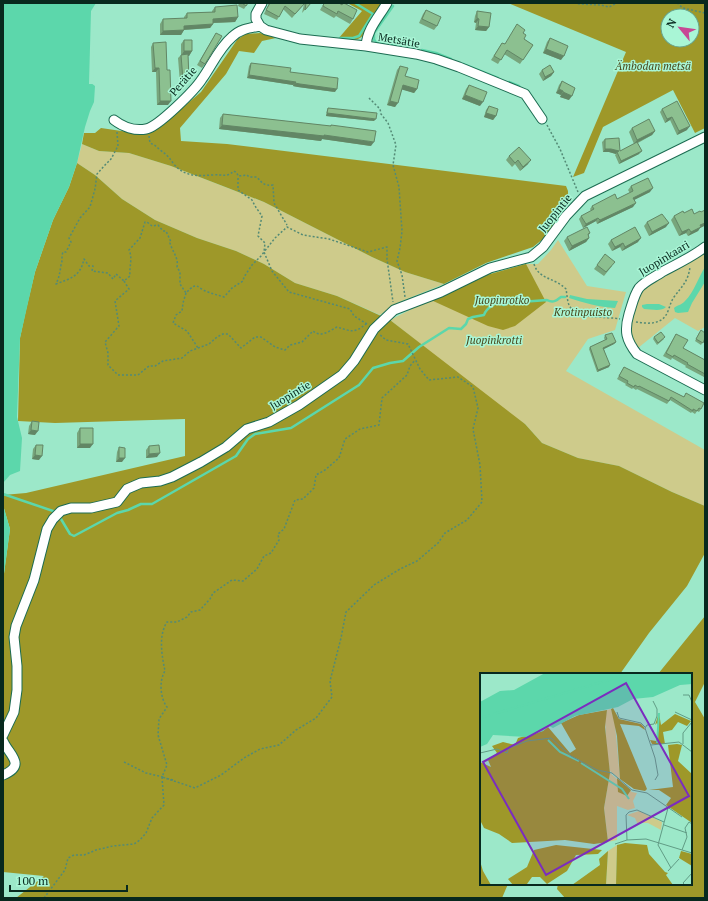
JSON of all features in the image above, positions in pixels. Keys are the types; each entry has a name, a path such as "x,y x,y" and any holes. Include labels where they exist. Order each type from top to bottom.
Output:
{"street":[{"path":"260,26 256,19 256,14 262,3"},
{"path":"366,46 367,37 371,27 387,3"},
{"name":"Metsätie","path":"260,26 266,30 300,39 366,46 416,54 436,59 504,84 525,94 542,119"},
{"name":"Perätie","path":"147,129 162,119 193,91 202,80 224,45 232,36 243,29 260,26"},
{"path":"114,120 133,129 147,129"},
{"name":"Juopintie","path":"3,735 14,712 18,690 14,637 16,626 34,580 42,544 47,530 53,519 61,511 71,508 91,508 117,502 128,489 141,483 172,477 201,462 226,447 247,429 269,422 299,405 342,374 354,361 370,327 394,310 441,292 490,268 531,257 543,247 566,216 583,198 626,175 705,137"},
{"name":"Juopinkaari","path":"705,247 688,259 648,280 640,287 635,296 626,332 630,344 637,354 705,390"},
{"path":"3,741 14,757 15,764 12,772 3,775"}],"path":[{"path":"574,3 601,4 609,7 617,3"},
{"path":"677,3 683,8 705,13"},
{"path":"369,98 380,109 381,114 388,123 396,145 393,165 399,187 402,231 397,261 405,289 406,305"},
{"path":"542,119 548,126 560,149 576,189 583,198"},
{"path":"114,120 117,128 118,146 111,160 97,174 90,207 80,218 69,238 71,242 66,252 63,252 62,266 56,284 75,276 83,265 84,259 89,266 93,266 92,271 108,273 113,279 116,274 129,289 115,301 119,326 105,342 108,353 108,365 118,375 138,375 149,366 155,366 163,361 182,358 190,351 210,344 217,337 223,334 228,334 241,348 255,337 261,337 275,348 285,350 290,346 302,342 313,331 317,335 321,335 337,327 355,332 370,327"},
{"path":"147,129 150,143 157,145 159,149 165,152 174,164 183,172 193,176 229,176 234,171 237,172 238,190 252,200 262,216 258,236 264,243 264,252 272,271 289,292 350,309 354,316 386,340 408,344 420,369 429,380 458,377 473,388 478,408 473,429 480,465 482,502 467,520 445,533 438,543 417,561 400,569 374,586 346,612 330,681 332,697 316,718 296,730 279,745 260,749 244,758 221,775 195,788 162,777"},
{"path":"238,176 247,175 249,177 257,177 262,184 268,186 273,185 274,203 287,225"},
{"path":"124,282 130,276 129,269 131,260 129,250 140,238 145,222 147,222 152,226 158,225 163,231 166,231 178,262 177,267 180,272 180,284 186,293"},
{"path":"198,348 187,331 173,323 176,315 182,311 186,293 195,286 224,297 232,288 243,281 252,265 262,256 275,238 287,227 303,235 329,239 368,252 387,247 387,259 394,310"},
{"path":"531,257 537,272 540,275 556,281 566,289 568,303 575,312 586,316 611,317 654,323 663,319 667,314 672,298 686,282 690,268 688,259"},
{"path":"44,898 65,870 68,858 74,855 84,855 96,850 114,846 134,844 146,833 152,818 164,805 162,777 167,765 158,735 159,719 167,707 161,693 163,674 165,671 161,652 167,622 177,622 187,617 192,612 200,610 210,599 213,593 232,580 243,581 257,569 264,556 271,553 279,540 278,534 284,529 295,500 303,499 314,488 316,475 325,470 339,458 345,439 360,429 379,424 382,398 407,375 410,366 415,359"},
{"path":"124,762 146,773 173,780"}],"green space":[{"path":"347,3 382,3 366,32 360,38 355,40 338,39 362,11"},
{"name":"Ämbodan metsä","path":"508,3 705,3 705,128 695,133 673,90 603,127 584,173 573,177 626,52"},
{"path":"260,33 276,38 262,41 254,53 239,51 226,74 180,128 181,141 227,144 566,186 568,191 568,199 565,208 543,239 533,247 486,263 444,284 405,272 372,257 264,202 228,188 171,166 129,153 99,151 82,144 84,133 95,133 101,128 135,133 151,132 167,121 201,92 237,40 245,34"},
{"path":"82,144 99,151 129,153 171,166 264,202 372,257 405,272 444,284 397,303 380,315 337,296 295,283 264,264 236,251 197,238 155,220 122,199 95,175 77,163"},
{"path":"77,163 95,175 122,199 155,220 197,238 236,251 264,264 295,283 337,296 390,320 525,424 542,443 578,458 619,466 672,492 705,506 705,553 687,586 649,633 621,673 480,673 480,885 508,885 502,898 16,898 44,876 3,872 3,581 10,529 3,505 3,495 26,493 185,456 185,419 55,423 18,421 20,338 26,310 35,272 53,220 69,187"},
{"name":"Juopinkrotti","path":"558,240 587,286 626,292 615,330 588,339 566,371 705,450 705,506 672,492 619,466 578,458 542,443 525,424 500,407 390,320 469,280 526,264 538,264"},
{"name":"Krotinpuisto","path":"705,251 705,327 698,331 675,318 638,348 634,340 631,325 633,310 644,288"},
{"name":"Juopinrotko","path":"526,264 546,302 515,326 503,330 488,326 431,300 469,280"},
{"path":"705,616 705,682 695,702 705,719 705,898 565,898 557,889 558,885 692,885 692,673 659,673"}],"shaded area":[{"path":"3,3 97,3 92,12 91,83 95,86 94,102 85,127 77,163 69,187 53,220 35,272 20,338 17,417 22,438 20,471 10,475 3,483"},
{"path":"705,267 705,282 688,312 675,312 674,308 688,297"},
{"path":"570,295 587,299 618,301 615,308 575,300 569,298"},
{"path":"659,304 666,307 664,309 656,310 644,309 642,307 642,305"},
{"path":"3,505 10,529 3,581"}],"pier":[{"path":"96,3 99,3 94,12 93,84 89,84 91,11"}],"building":[{"path":"270,3 305,3 295,14 285,6 279,17 266,10"},
{"path":"306,3 311,3 305,10"},
{"path":"324,3 339,3 342,5 344,3 357,10 353,19 338,11 337,14 323,6"},
{"path":"237,5 238,17 213,19 213,24 184,26 184,30 163,31 163,19 187,18 187,13 215,12 215,7"},
{"path":"426,10 441,17 437,26 422,19"},
{"path":"477,11 491,13 489,27 478,26 479,19 477,18"},
{"path":"517,24 525,30 523,33 526,35 524,39 533,45 523,60 507,50 501,60 494,56 502,43 505,44"},
{"path":"216,33 222,36 205,64 200,61"},
{"path":"550,38 568,46 564,56 546,49"},
{"path":"184,40 192,40 192,51 184,51"},
{"path":"166,42 167,70 170,70 171,101 160,101 159,68 155,68 153,43"},
{"path":"188,54 189,80 183,80 181,55"},
{"path":"251,63 291,68 290,72 338,78 337,89 249,75"},
{"path":"550,65 554,72 545,77 542,70"},
{"path":"400,66 408,68 405,76 419,80 417,89 403,85 398,103 390,101"},
{"path":"562,81 575,88 572,96 559,89"},
{"path":"469,85 487,92 483,102 465,95"},
{"path":"677,101 690,126 679,131 672,117 667,119 662,109"},
{"path":"489,106 498,109 496,116 486,113"},
{"path":"328,108 377,113 376,119 327,113"},
{"path":"223,114 376,131 374,142 324,135 222,125"},
{"path":"649,119 655,131 637,140 632,128"},
{"path":"619,138 620,151 637,142 642,151 621,161 617,152 619,151 605,149 605,139"},
{"path":"519,147 531,160 523,167 518,160 515,163 509,156"},
{"path":"648,178 653,188 633,198 636,203 600,220 598,218 586,224 581,216 594,209 592,206 615,194 617,199 633,191 631,186"},
{"path":"692,209 694,214 705,210 705,223 700,225 701,227 691,232 689,229 682,232 674,216 683,211 684,213"},
{"path":"662,214 669,223 652,232 647,222"},
{"path":"587,227 590,233 588,234 589,238 572,246 567,237"},
{"path":"635,227 641,238 625,247 623,243 615,247 611,240"},
{"path":"605,254 615,262 606,272 597,265"},
{"path":"701,330 705,333 703,343 696,339"},
{"path":"661,332 665,337 658,343 654,337"},
{"path":"612,333 616,342 603,348 610,365 598,370 590,347 607,339 605,335"},
{"path":"676,334 688,340 683,348 705,360 705,374 674,355 673,357 666,353"},
{"path":"624,367 684,397 686,393 704,403 701,409 699,408 697,411 693,409 693,411 671,397 669,401 639,386 638,387 635,385 634,387 627,383 628,381 619,376"},
{"path":"32,421 39,422 38,431 31,430"},
{"path":"80,428 93,428 93,444 80,444"},
{"path":"36,445 43,445 42,456 35,455"},
{"path":"159,445 160,453 149,454 149,446"},
{"path":"119,447 125,448 125,458 119,458"}],"waterway":[{"path":"340,38 353,38 359,36 373,14 355,3"},
{"path":"384,45 374,40 374,33 393,6"},
{"path":"391,45 404,48"},
{"path":"422,50 436,53 451,59"},
{"path":"463,64 498,78"},
{"path":"509,82 519,86"},
{"path":"61,519 70,534 74,536 117,513 141,504 152,504 236,456 248,439 255,434 291,428 359,385 373,368 403,361 419,347 449,328 461,329 466,324 468,319 484,315 487,309 497,302 504,305 507,303 547,300 553,301 561,297 565,297"},
{"path":"3,494 56,512"}]}
